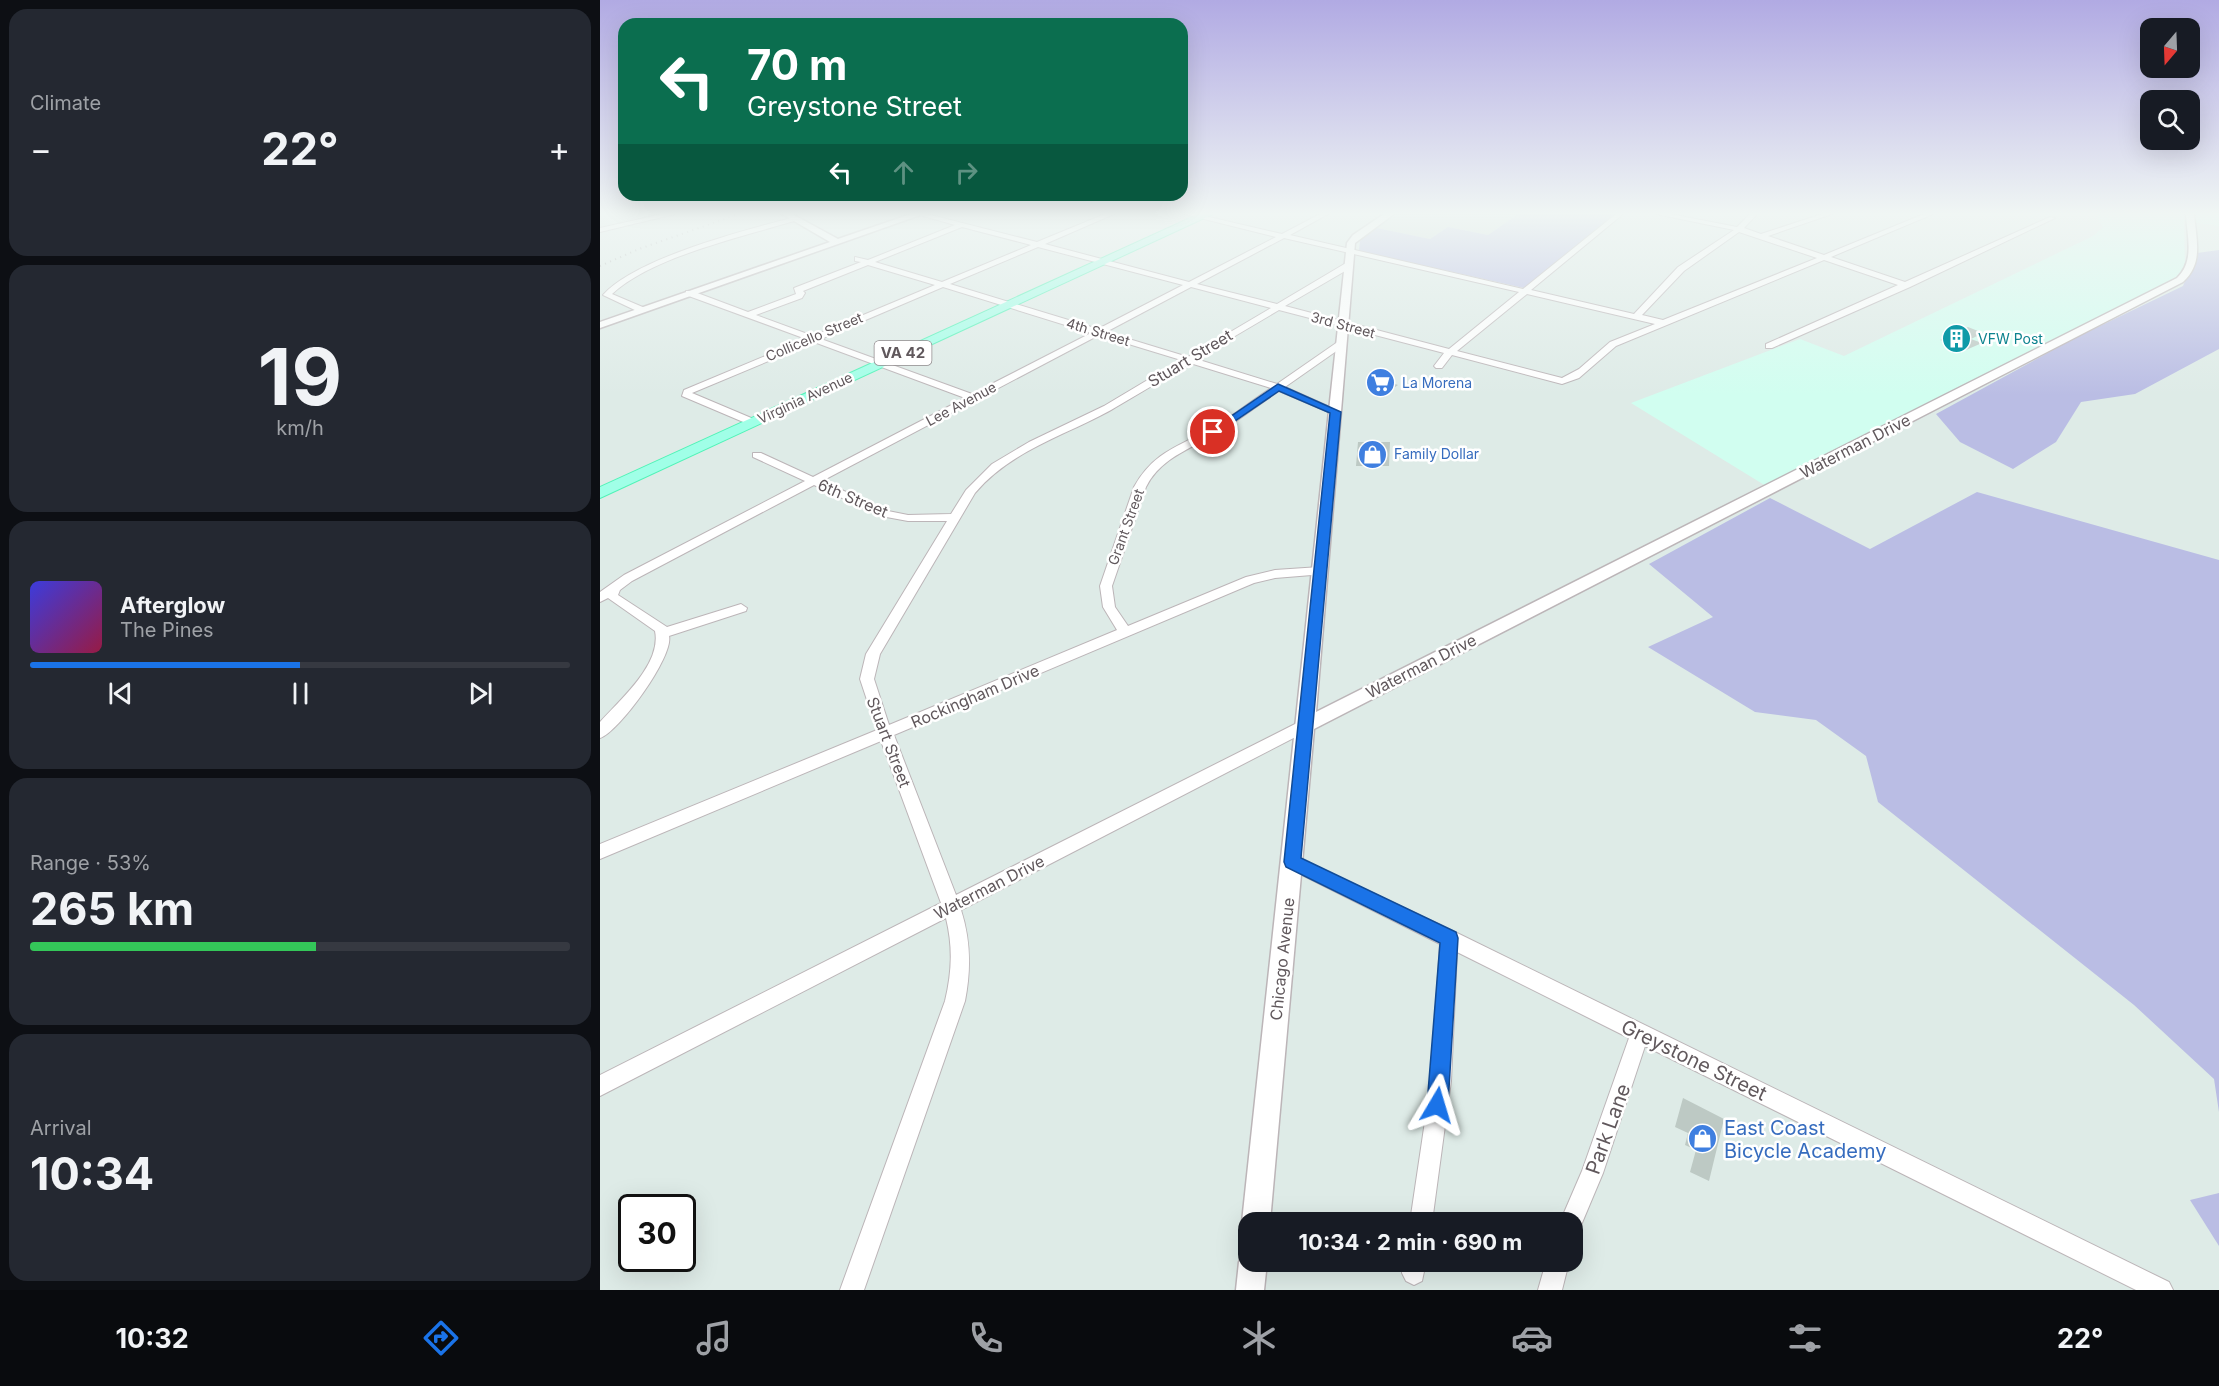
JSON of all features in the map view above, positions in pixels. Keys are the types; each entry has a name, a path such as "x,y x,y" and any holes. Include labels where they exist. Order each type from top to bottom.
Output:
{"main road":[{"name":"Virginia Avenue","path":"600,493 1076,274"}],"street":[{"path":"637,274 613,286 607,295 642,310"},
{"path":"600,325 742,274"},
{"path":"748,315 797,297 801,293 797,290 837,274"},
{"name":"4th Street","path":"908,274 1278,387 1336,412"},
{"name":"Collicello Street","path":"752,422 687,396 687,392 965,274"},
{"name":"3rd Street","path":"1149,274 1559,381 1573,378 1600,352 1616,343 1664,323"},
{"name":"Lee Avenue","path":"600,598 628,578 1210,274"},
{"name":"Stuart Street","path":"852,1290 955,1001 963,950 951,906 868,688 870,662 973,487 988,473 1064,427 1107,408 1275,308 1327,274"},
{"name":"Chicago Avenue","path":"1257,1212 1349,274"},
{"path":"1434,274 1526,291 1664,323 1782,274"},
{"path":"1438,366 1449,354 1547,274"},
{"path":"1636,317 1676,274"},
{"path":"1875,274 1907,285"},
{"path":"1769,346 1930,274"},
{"name":"Waterman Drive","path":"600,1086 2189,274"},
{"path":"689,293 973,398"},
{"name":"Grant Street","path":"1125,632 1109,607 1106,586 1145,477 1167,456 1221,427 1342,343"},
{"name":"6th Street","path":"757,454 885,514 908,518 955,518"},
{"name":"Rockingham Drive","path":"600,852 1258,577 1320,571"},
{"path":"600,732 660,659 665,644 663,633 655,624 615,599 614,590"},
{"path":"663,633 741,608"},
{"name":"Greystone Street","path":"1292,862 2161,1290"},
{"path":"1422,1212 1441,1081 1449,938"},
{"name":"Park Lane","path":"1575,1212 1596,1163 1640,1033"},
{"path":"1250,1290 1252,1272"},
{"path":"1550,1290 1555,1272"}],"shaded area":[{"path":"1462,274 1541,274 1524,288"},
{"path":"2014,274 2179,274 1766,486 1631,403 1800,339 1844,356"},
{"path":"2188,274 2219,274 2219,349 2135,394 2081,402 2056,442 2013,469 1960,442 1936,414 2075,338 2183,286"},
{"path":"1977,492 2219,560 2219,1112 2214,1079 2134,1005 1878,802 1866,756 1816,720 1755,712 1648,647 1713,617 1649,564 1770,498 1870,549"},
{"path":"2219,1193 2219,1246 2190,1200"}],"building":[{"name":"VFW Post","path":"1968,327 1983,333 1971,339 1982,343 1966,350 1940,340"},
{"name":"La Morena","path":"1379,375 1394,379 1390,382 1398,385 1389,391 1366,384"},
{"name":"Family Dollar","path":"1358,442 1390,442 1389,466 1356,466"},
{"name":"East Coast Bicycle Academy","path":"1683,1098 1724,1119 1709,1181 1690,1172 1696,1150 1685,1145 1688,1133 1675,1127"}],"place":[{"name":"VFW Post","path":"1957,339"},
{"name":"La Morena","path":"1381,383"},
{"name":"Family Dollar","path":"1373,454"},
{"name":"East Coast Bicycle Academy","path":"1703,1139"}],"route":[{"path":"1213,432 1278,387 1336,412 1292,862 1449,938 1441,1081 1437,1105"}]}
